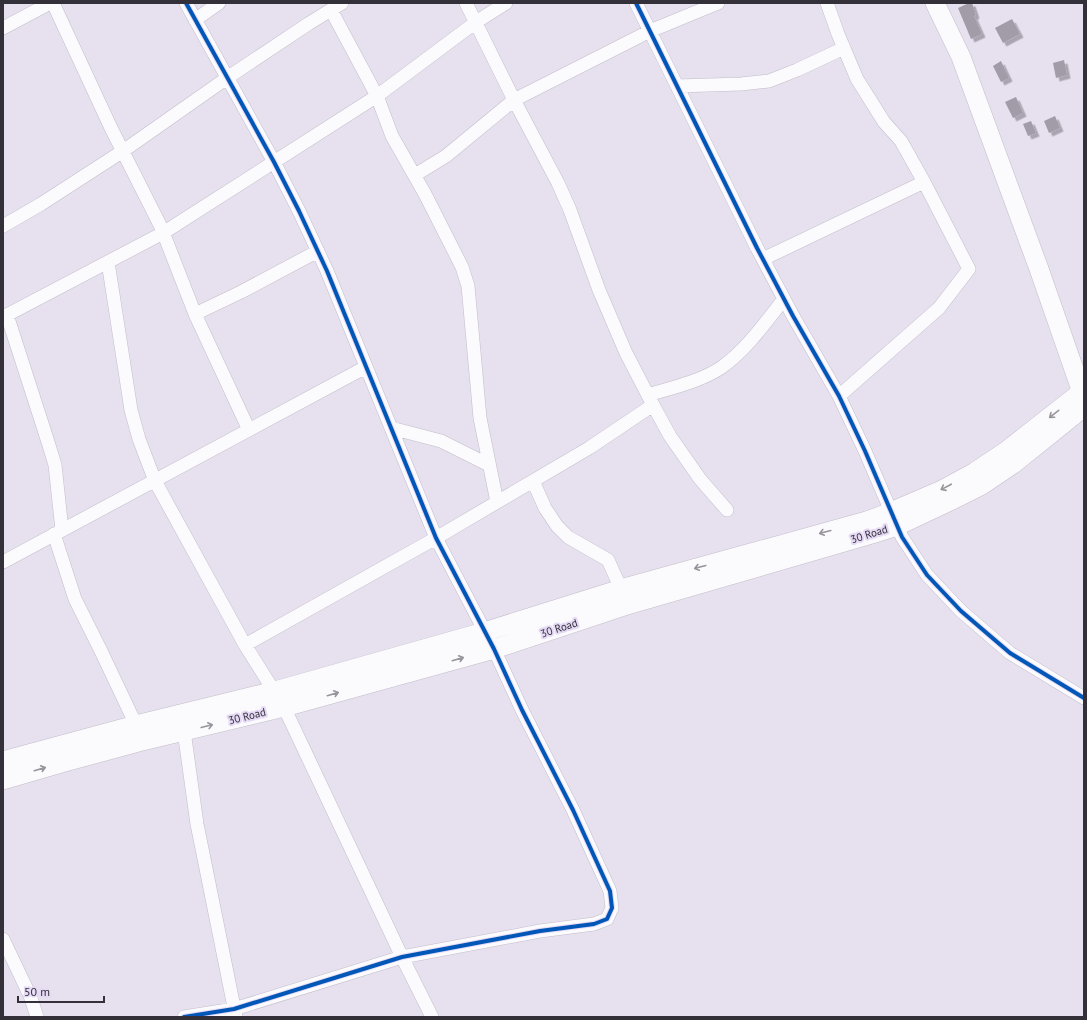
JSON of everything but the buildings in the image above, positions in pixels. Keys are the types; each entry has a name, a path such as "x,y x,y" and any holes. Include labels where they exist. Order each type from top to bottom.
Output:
{"main road":[{"path":"935,3 961,57 1036,261 1083,397"},
{"name":"30 Road","path":"3,780 138,742 184,731 484,632 621,589 867,521 894,519 948,502 982,485 1013,464 1083,397"},
{"name":"30 Road","path":"3,761 136,725 280,699 494,649 624,606 872,534 894,519"}],"street":[{"path":"3,28 50,3"},
{"path":"53,3 163,233 195,314 249,430"},
{"path":"184,1017 235,1013 402,957 540,931 594,924 607,919 612,908 610,891 573,810 522,710 494,649 436,538 318,251 274,162 186,3"},
{"path":"195,20 219,3"},
{"path":"466,3 514,100 558,183 570,210 599,290 626,354 670,436 700,479 727,510"},
{"path":"136,725 101,651 74,599 58,532 54,465 48,442 5,316 163,233 377,96 476,22 506,3"},
{"path":"636,3 763,259 839,396 865,451 902,537 927,575 962,612 1010,653 1084,698"},
{"path":"415,175 446,156 514,100 650,31 718,3"},
{"path":"827,3 857,79 884,122 901,141 969,269 939,308 839,396"},
{"path":"3,226 41,204 123,151 227,78 336,6 377,96 392,136 415,175 462,267 468,286 480,418 497,502"},
{"path":"677,86 741,84 769,81 797,70 844,48"},
{"path":"763,259 924,182"},
{"path":"195,314 241,292 318,251"},
{"path":"108,262 131,410 139,439 154,480 245,645 280,699 432,1017"},
{"path":"245,645 436,538 589,448 650,400 696,380 721,367 747,345 784,299"},
{"path":"3,562 366,367"},
{"path":"391,428 440,441 489,464"},
{"path":"533,481 545,508 557,526 568,537 608,560 621,589"},
{"path":"184,731 197,824 235,1013"},
{"path":"4,945 31,998 37,1017"}],"cycle path":[{"path":"184,1017 234,1009 402,957 540,931 594,924 607,919 612,908 610,891 573,810 522,710 494,649 436,538 327,271 299,211 274,162 186,3"},
{"path":"636,3 757,248 793,316 839,396 865,451 902,537 927,575 961,611 1010,653 1084,698"}]}
